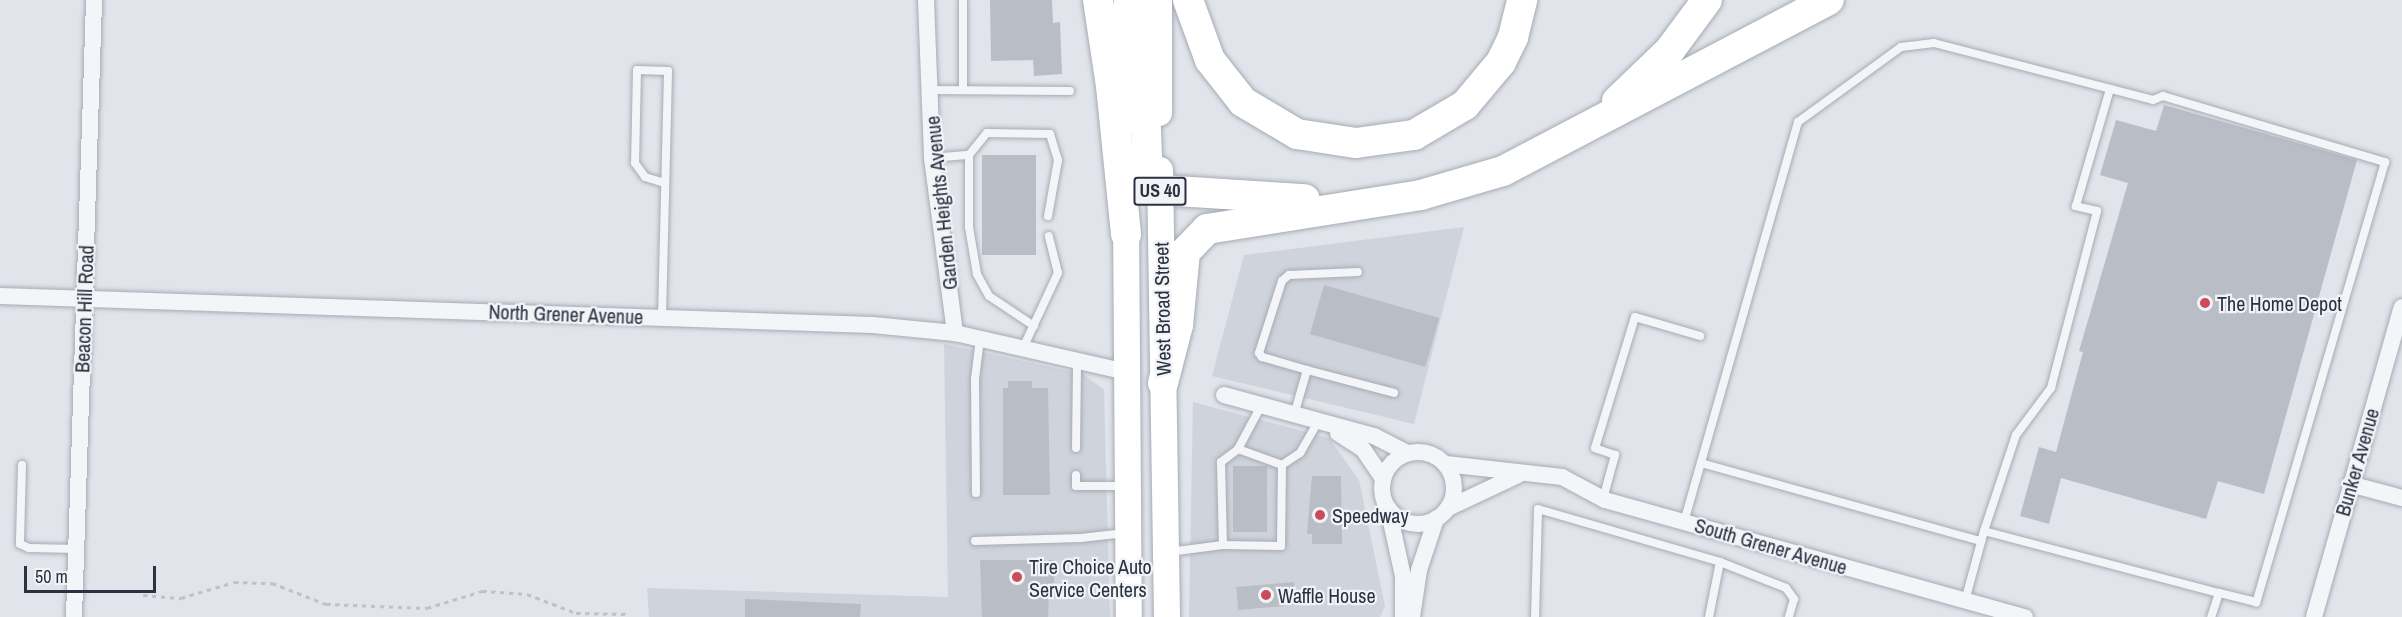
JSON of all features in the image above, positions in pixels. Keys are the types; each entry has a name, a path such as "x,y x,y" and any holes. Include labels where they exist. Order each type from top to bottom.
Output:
{"highway":[{"path":"1098,0 1111,86 1126,234"},
{"path":"1141,0 1148,180 1160,190 1365,203"},
{"path":"1188,0 1210,60 1243,102 1297,134 1356,143 1414,135 1465,105 1501,62 1513,37 1522,0"},
{"path":"1586,129 1647,75 1707,0"},
{"path":"1163,383 1178,325 1181,268 1185,252 1196,237 1222,224 1421,195 1503,171 1829,0"}],"main road":[{"name":"West Broad Street","path":"1127,0 1128,617"},
{"name":"West Broad Street","path":"1159,0 1167,617"}],"street":[{"name":"Beacon Hill Road","path":"74,617 94,0"},
{"name":"Garden Heights Avenue","path":"926,0 932,158 955,333"},
{"name":"North Grener Avenue","path":"0,296 873,325 955,333 1127,372"},
{"name":"Bunker Avenue","path":"2313,617 2402,307"},
{"path":"1224,395 1294,416 1374,436 1407,453 1431,454 1446,464 1455,490 1442,514 1419,570 1412,617"},
{"path":"1318,422 1363,449 1383,479 1403,576 1403,617"},
{"path":"1383,479 1392,463 1407,453"},
{"name":"South Grener Avenue","path":"1446,464 1519,474 1562,477 1603,499 2025,617"},
{"name":"South Grener Avenue","path":"1442,514 1519,474"},
{"path":"2350,484 2402,498"},
{"path":"1388,507 1403,521 1414,524 1442,514"}],"lane":[{"path":"963,0 963,90"},
{"path":"1684,522 1798,122 1901,47 1934,43 2153,100 2163,96 2373,155 2385,162 2256,602 1984,531"},
{"path":"662,318 668,71 638,70 636,163 645,177 665,183"},
{"path":"1965,601 1984,531 2016,435 2051,388 2097,211 2076,206 2110,89"},
{"path":"931,90 1070,91"},
{"path":"1034,326 989,296 977,274 969,227 969,155 987,134 1050,134 1058,160 1048,216"},
{"path":"932,158 969,155"},
{"path":"1022,349 1058,273 1049,236"},
{"path":"1358,272 1289,275 1282,281 1259,356 1394,393"},
{"path":"1603,499 1615,455 1595,448 1635,317 1700,336"},
{"path":"976,493 975,379 980,339"},
{"path":"1076,448 1077,361"},
{"path":"1294,416 1307,370"},
{"path":"1223,545 1221,462 1238,449 1261,406"},
{"path":"1282,465 1299,453 1318,422"},
{"path":"1238,449 1282,465"},
{"path":"1701,463 1981,541"},
{"path":"22,465 20,544 29,548 76,549"},
{"path":"1166,552 1223,545 1281,546 1282,465"},
{"path":"1076,475 1076,486 1127,486"},
{"path":"1535,617 1538,510 1720,562 1786,588 1794,598 1789,617"},
{"path":"975,541 1080,538 1128,532"},
{"path":"1708,617 1720,562"},
{"path":"2211,617 2219,593"}],"path":[{"path":"143,595 180,598 234,582 272,583 326,604 427,608 482,591 527,594 576,613 626,614"}],"shaded area":[{"path":"1464,227 1414,424 1212,376 1244,255"},
{"path":"944,344 1083,374 1104,390 1110,617 649,617 647,588 948,597"},
{"path":"1193,402 1329,438 1359,480 1385,606 1380,617 1189,617"}],"building":[{"path":"990,0 1052,0 1053,23 1060,22 1062,74 1034,76 1033,60 991,61"},
{"name":"The Home Depot","path":"2164,105 2357,160 2264,494 2218,481 2206,519 2061,478 2049,524 2020,516 2039,447 2056,452 2083,352 2079,351 2128,183 2100,175 2116,120 2156,131"},
{"path":"982,155 1036,155 1036,255 982,255"},
{"path":"1324,285 1439,318 1425,367 1310,334"},
{"path":"1008,381 1032,381 1032,388 1048,388 1050,495 1003,495 1003,388 1008,388"},
{"path":"1233,466 1267,466 1267,532 1233,532"},
{"path":"1312,476 1341,476 1342,544 1312,544 1312,534 1307,534"},
{"name":"Tire Choice Auto Service Centers","path":"980,560 1054,560 1054,594 1049,594 1048,617 982,617"},
{"name":"Waffle House","path":"1294,582 1296,605 1238,610 1236,587"},
{"path":"745,599 861,604 860,617 745,617"}],"place":[{"name":"The Home Depot","path":"2205,303"},
{"name":"Speedway","path":"1320,515"},
{"name":"Tire Choice Auto Service Centers","path":"1017,577"},
{"name":"Waffle House","path":"1266,595"}]}
